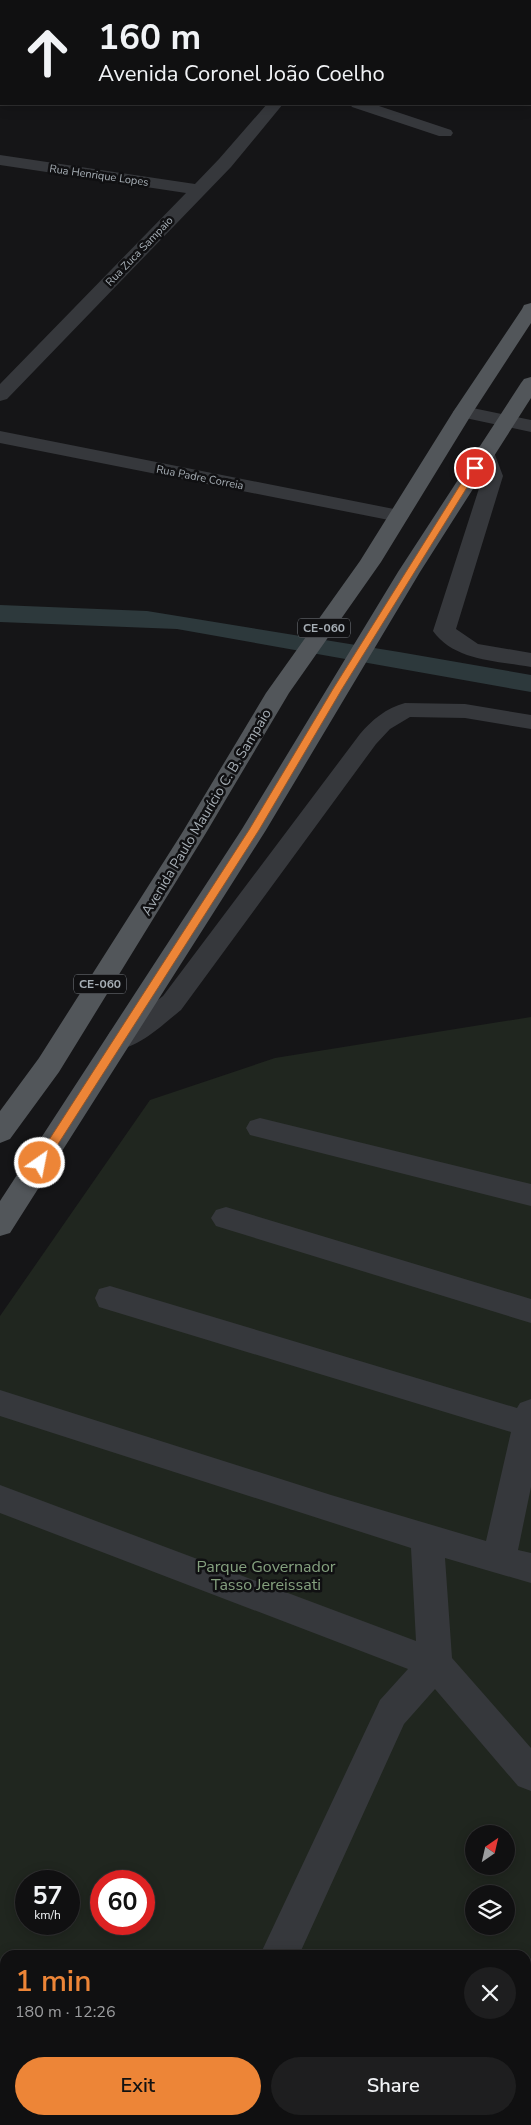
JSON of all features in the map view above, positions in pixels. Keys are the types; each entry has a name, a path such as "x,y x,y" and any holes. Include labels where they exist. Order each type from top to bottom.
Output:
{"main road":[{"name":"CE-060","path":"463,412 531,308"},
{"name":"CE-060","path":"0,1225 254,830 327,705 409,572 531,383"},
{"name":"Avenida Paulo Maurício C. B. Sampaio","path":"0,1132 49,1065 194,833 278,693 370,562 463,412"}],"street":[{"name":"Rua Zuca Sampaio","path":"192,189 212,162 262,105"},
{"name":"Rua Zuca Sampaio","path":"0,395 13,372 192,189 225,163 274,105"},
{"path":"361,105 445,133"},
{"name":"Rua Henrique Lopes","path":"0,160 192,189"},
{"path":"463,412 531,426"},
{"name":"Rua Padre Correia","path":"0,437 399,516"},
{"path":"486,451 493,476 444,631 471,650 531,660"},
{"path":"120,1040 148,1022 172,1003 368,739 382,724 405,710 466,711 531,722"},
{"path":"260,1128 531,1195"},
{"path":"226,1218 531,1311"},
{"path":"110,1298 530,1418 499,1559"},
{"path":"0,1403 134,1444 427,1540 531,1568"},
{"path":"0,1499 436,1664 531,1774"},
{"path":"281,1950 392,1712 436,1664 427,1540"}],"green space":[{"name":"Parque Governador Tasso Jereissati","path":"531,1017 531,1950 0,1950 0,1316 150,1100 275,1058"}],"shaded area":[{"path":"0,605 147,611 399,652 531,675 531,692 177,629 0,622"}],"route":[{"path":"40,1163 254,830 409,572 475,468"}]}
